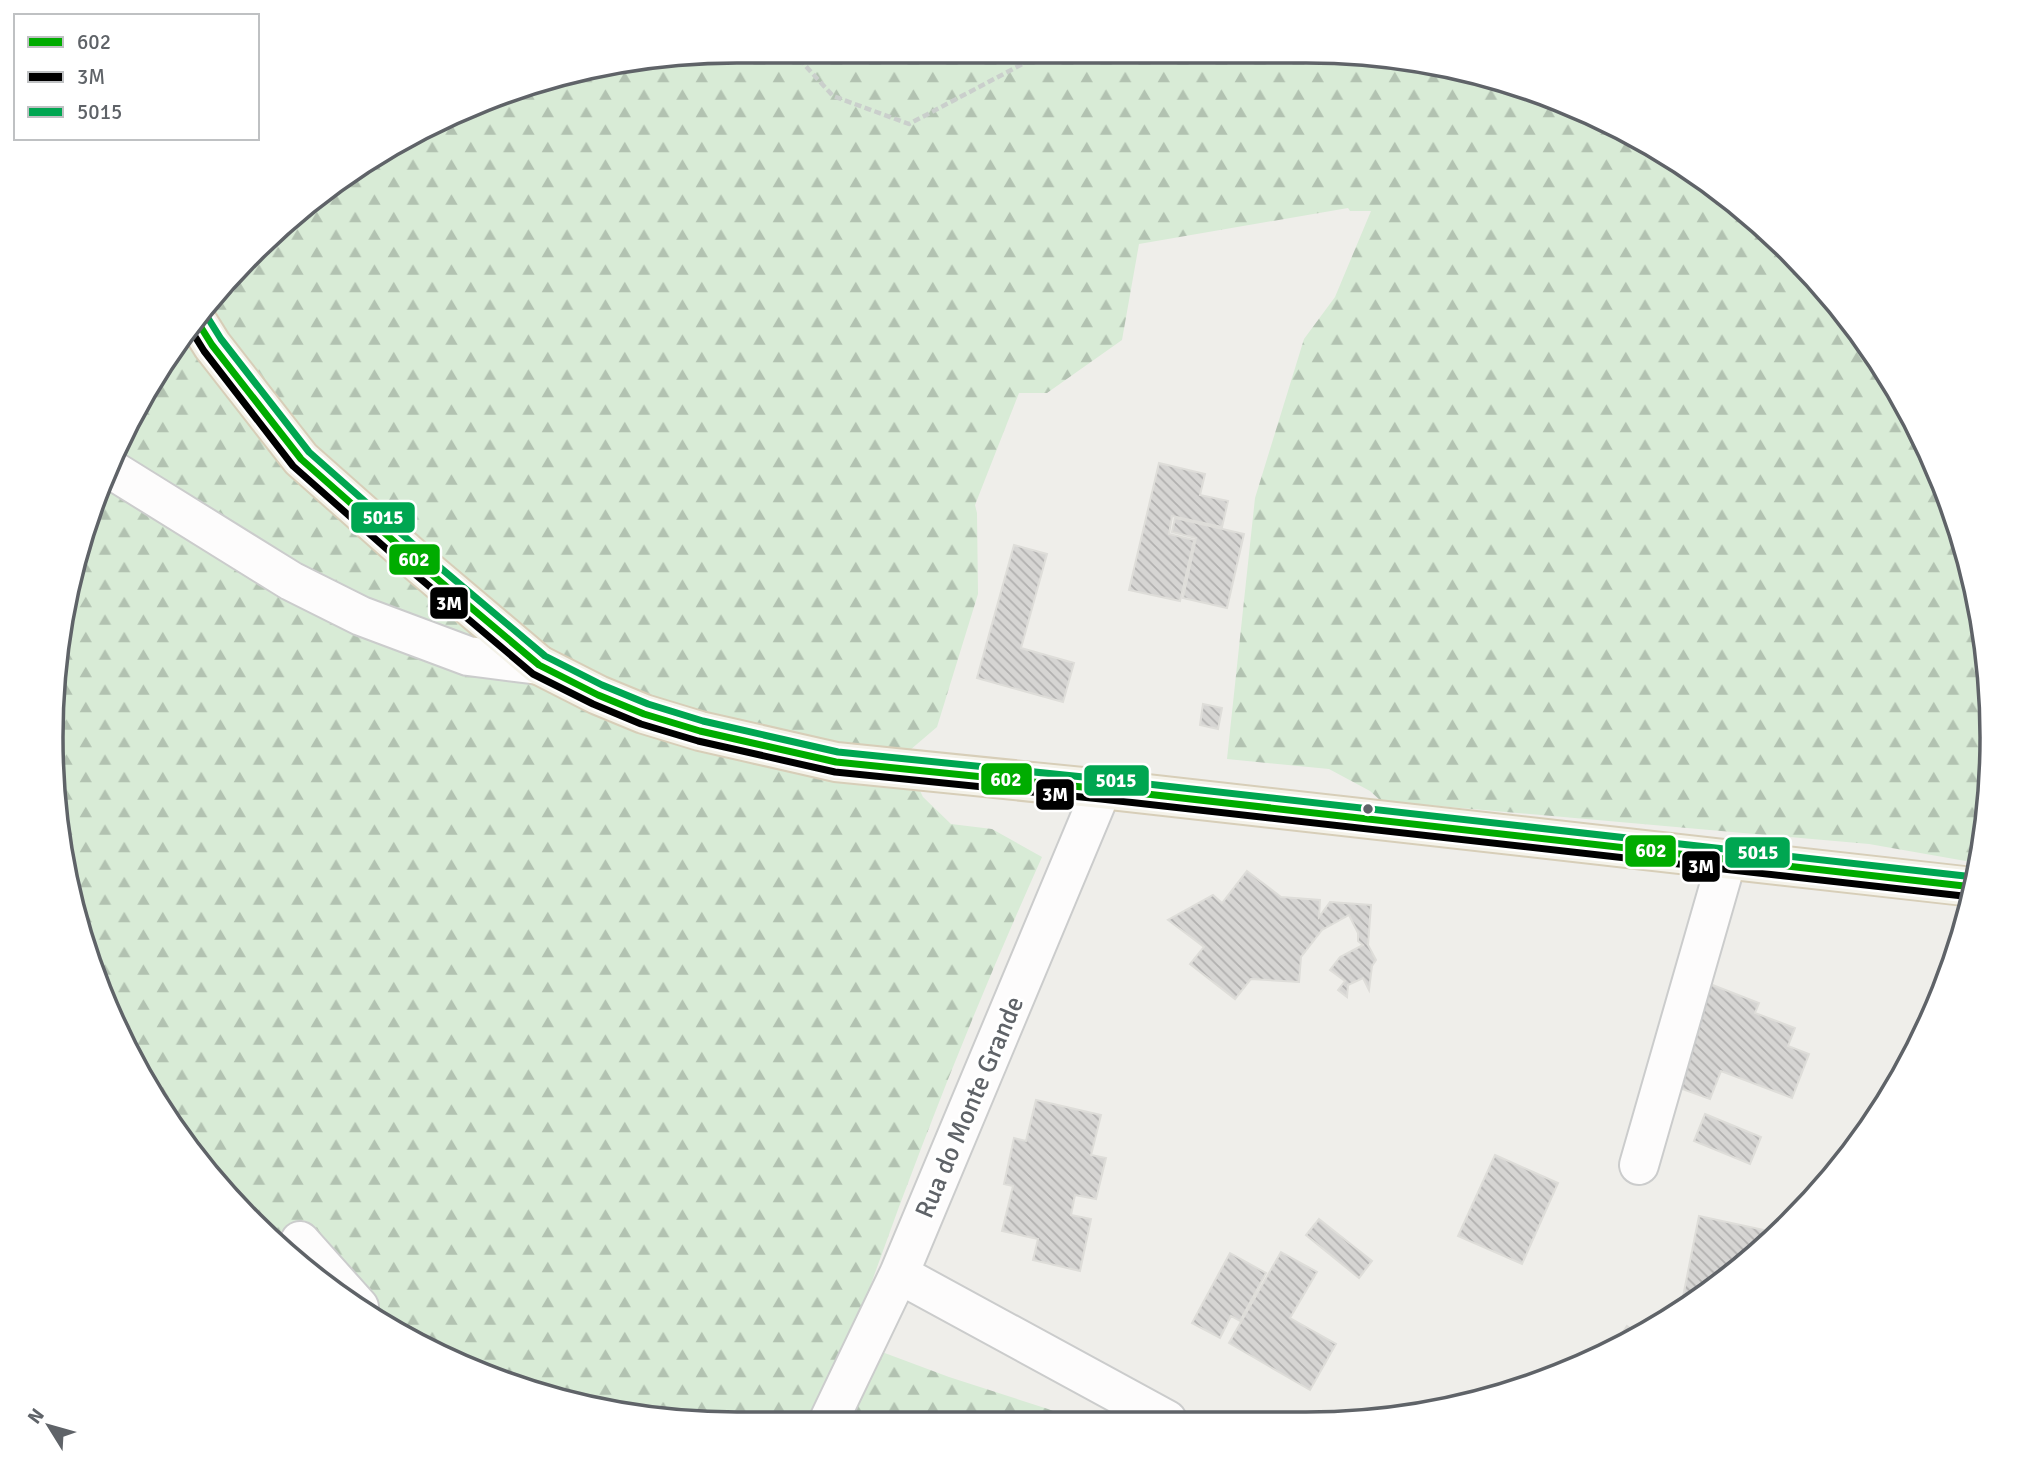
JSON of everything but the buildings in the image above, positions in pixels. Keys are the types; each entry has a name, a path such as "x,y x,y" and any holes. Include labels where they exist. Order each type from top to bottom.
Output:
{"main road":[{"path":"201,328 301,458 465,603 539,665 598,695 644,714 700,731 836,762 1102,789 1963,886"}],"street":[{"path":"117,472 291,581 360,617 468,656 539,665"},
{"name":"Rua do Monte Grande","path":"833,1412 899,1274 1102,789"},
{"path":"1639,1165 1727,859"},
{"path":"300,1241 331,1276"},
{"path":"899,1274 1152,1412"}],"path":[{"path":"803,63 833,96 909,124 1024,63"}],"green space":[{"path":"693,64 1350,64 1437,76 1480,86 1564,114 1643,153 1716,202 1750,230 1813,293 1841,327 1890,400 1929,479 1957,563 1967,606 1979,693 1979,782 1968,861 1869,844 1381,801 1370,791 1329,769 1227,759 1255,498 1304,339 1335,297 1371,211 1350,211 1348,208 1139,244 1122,340 1047,393 1019,393 975,505 978,594 937,727 903,756 923,797 951,824 992,829 1042,857 944,1090 856,1327 882,1352 1055,1412 693,1411 606,1399 563,1389 479,1361 400,1322 363,1298 293,1245 261,1214 202,1148 177,1112 153,1075 114,996 86,912 76,869 64,782 63,738 64,693 76,606 86,563 114,479 153,400 177,363 230,293 261,261 327,202 363,177 400,153 479,114 563,86 606,76"}],"transit line":[{"name":"5015","path":"209,319 309,452 430,559 545,656 602,685 648,704 703,721 838,752 1103,779 1965,876"},
{"name":"602","path":"201,328 301,459 423,567 539,665 598,695 644,714 700,731 836,762 1102,789 1963,886"},
{"name":"3M","path":"195,337 293,466 416,575 533,674 641,724 698,741 835,772 1101,799 1961,896"}]}
